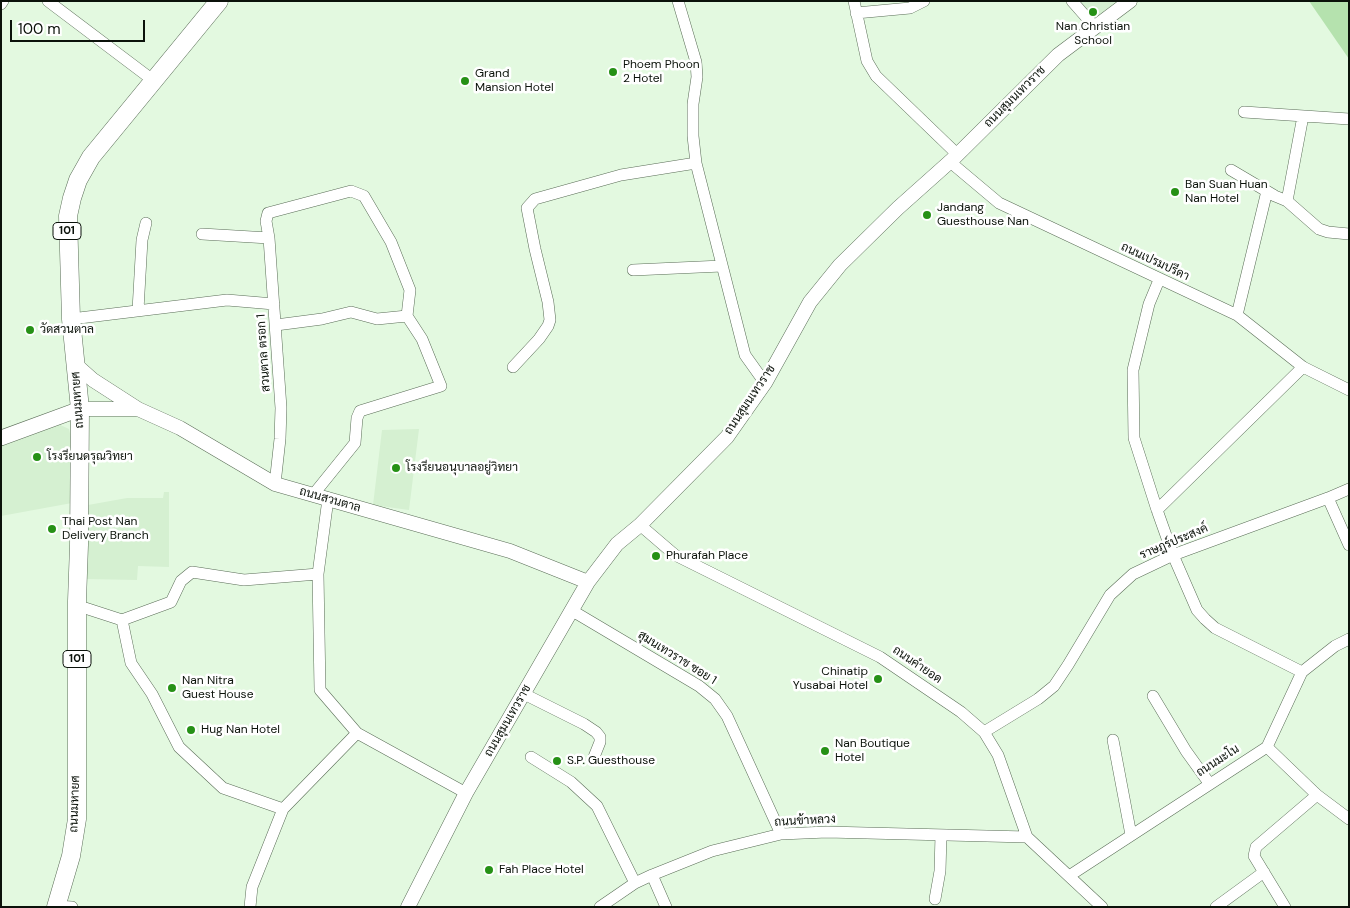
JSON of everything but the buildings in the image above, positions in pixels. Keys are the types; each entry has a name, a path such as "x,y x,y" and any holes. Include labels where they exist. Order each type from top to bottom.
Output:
{"main road":[{"name":"ถนนมหายศ","path":"56,906 71,856 77,819 77,607 80,409 71,319 68,216 78,180 91,157 219,1"},
{"path":"1,438 80,409"}],"street":[{"path":"48,1 154,82"},
{"path":"678,1 696,62 697,77 693,104 693,136 696,163 746,355 765,383"},
{"path":"855,7 910,8 924,1"},
{"path":"1072,1 1094,26"},
{"name":"ถนนสุมนเทวราช","path":"408,907 466,793 571,610 588,582 617,544 640,525 727,437 765,383 810,302 840,265 1058,55 1094,26 1130,1"},
{"name":"ถนนเปรมปรีดา","path":"855,7 867,61 876,76 953,158 998,202 1159,280 1237,315 1302,367 1349,390"},
{"path":"1244,112 1349,119"},
{"path":"1287,201 1302,116"},
{"path":"513,367 539,339 550,320 548,302 527,208 535,199 621,175 696,163"},
{"path":"1231,170 1287,201 1319,229 1349,234"},
{"name":"สวนตาล ตรอก 1","path":"275,484 282,408 269,238 266,221 268,213 351,191 364,196 391,242 410,290 407,316"},
{"path":"1237,315 1267,191"},
{"path":"138,310 142,240 146,223"},
{"path":"202,234 269,238"},
{"path":"633,270 722,266"},
{"path":"1159,280 1149,304 1132,370 1134,438 1156,510 1197,610 1205,619 1215,628 1302,672"},
{"path":"71,319 227,300 274,304"},
{"path":"276,325 351,312 377,319 407,316 422,339 441,386 360,411 356,418 355,443 313,495"},
{"path":"75,364 93,380 138,409"},
{"path":"1156,510 1302,367"},
{"name":"ถนนสวนตาล","path":"80,409 138,409 180,428 275,484 510,551 588,582"},
{"name":"ราษฎร์ประสงค์","path":"984,732 1038,699 1054,686 1110,595 1133,574 1173,555 1328,498 1349,488"},
{"path":"1328,498 1349,545"},
{"path":"328,499 318,574 320,690 357,732 466,793"},
{"name":"ถนนคำยอด","path":"640,525 675,555 880,657 961,712 984,732 998,755 1027,837 1102,907"},
{"path":"77,607 122,620 171,602 181,581 192,572 244,580 318,574"},
{"name":"สุมนเทวราช ซอย 1","path":"571,610 699,686 715,699 728,716 781,834"},
{"path":"122,620 131,663 152,694 179,747 223,788 283,809"},
{"path":"1349,639 1335,646 1302,672 1266,747 1317,795 1349,819"},
{"path":"524,694 596,732 600,737 600,742 594,757"},
{"path":"1153,696 1186,751 1209,783"},
{"path":"250,907 252,887 283,809 357,732"},
{"path":"1113,740 1131,835"},
{"name":"ถนนมะโน","path":"1069,876 1266,747"},
{"path":"530,757 571,782 598,806 635,883"},
{"path":"1285,907 1254,856 1256,847 1317,795"},
{"name":"ถนนข้าหลวง","path":"600,907 635,883 652,875 712,851 781,834 827,832 1027,837"},
{"path":"935,899 940,871 941,835"},
{"path":"1216,907 1264,872"},
{"path":"652,875 666,907"},
{"path":"56,906 72,907"}],"shaded area":[{"name":"Nan Christian School","path":"1074,1 1119,1 1090,23"},
{"name":"โรงรียนดรุณวิทยา","path":"56,423 69,429 72,442 72,503 1,516 1,441"},
{"name":"โรงรียนอนุบาลอยู่วิทยา","path":"419,429 409,510 373,505 382,430"},
{"path":"164,492 169,492 169,567 138,566 137,580 84,579 88,549 88,505 127,498 163,498"}],"green space":[{"path":"1309,1 1349,1 1349,59"}],"place":[{"name":"Nan Christian School","path":"1093,12"},
{"name":"Phoem Phoon 2 Hotel","path":"613,72"},
{"name":"Grand Mansion Hotel","path":"465,81"},
{"name":"Ban Suan Huan Nan Hotel","path":"1175,192"},
{"name":"Jandang Guesthouse Nan","path":"927,215"},
{"name":"วัดสวนตาล","path":"30,330"},
{"name":"โรงรียนดรุณวิทยา","path":"37,457"},
{"name":"โรงรียนอนุบาลอยู่วิทยา","path":"396,468"},
{"name":"Thai Post Nan Delivery Branch","path":"52,529"},
{"name":"Phurafah Place","path":"656,556"},
{"name":"Chinatip Yusabai Hotel","path":"878,679"},
{"name":"Nan Nitra Guest House","path":"172,688"},
{"name":"Hug Nan Hotel","path":"191,730"},
{"name":"Nan Boutique Hotel","path":"825,751"},
{"name":"S.P. Guesthouse","path":"557,761"},
{"name":"Fah Place Hotel","path":"489,870"}]}
